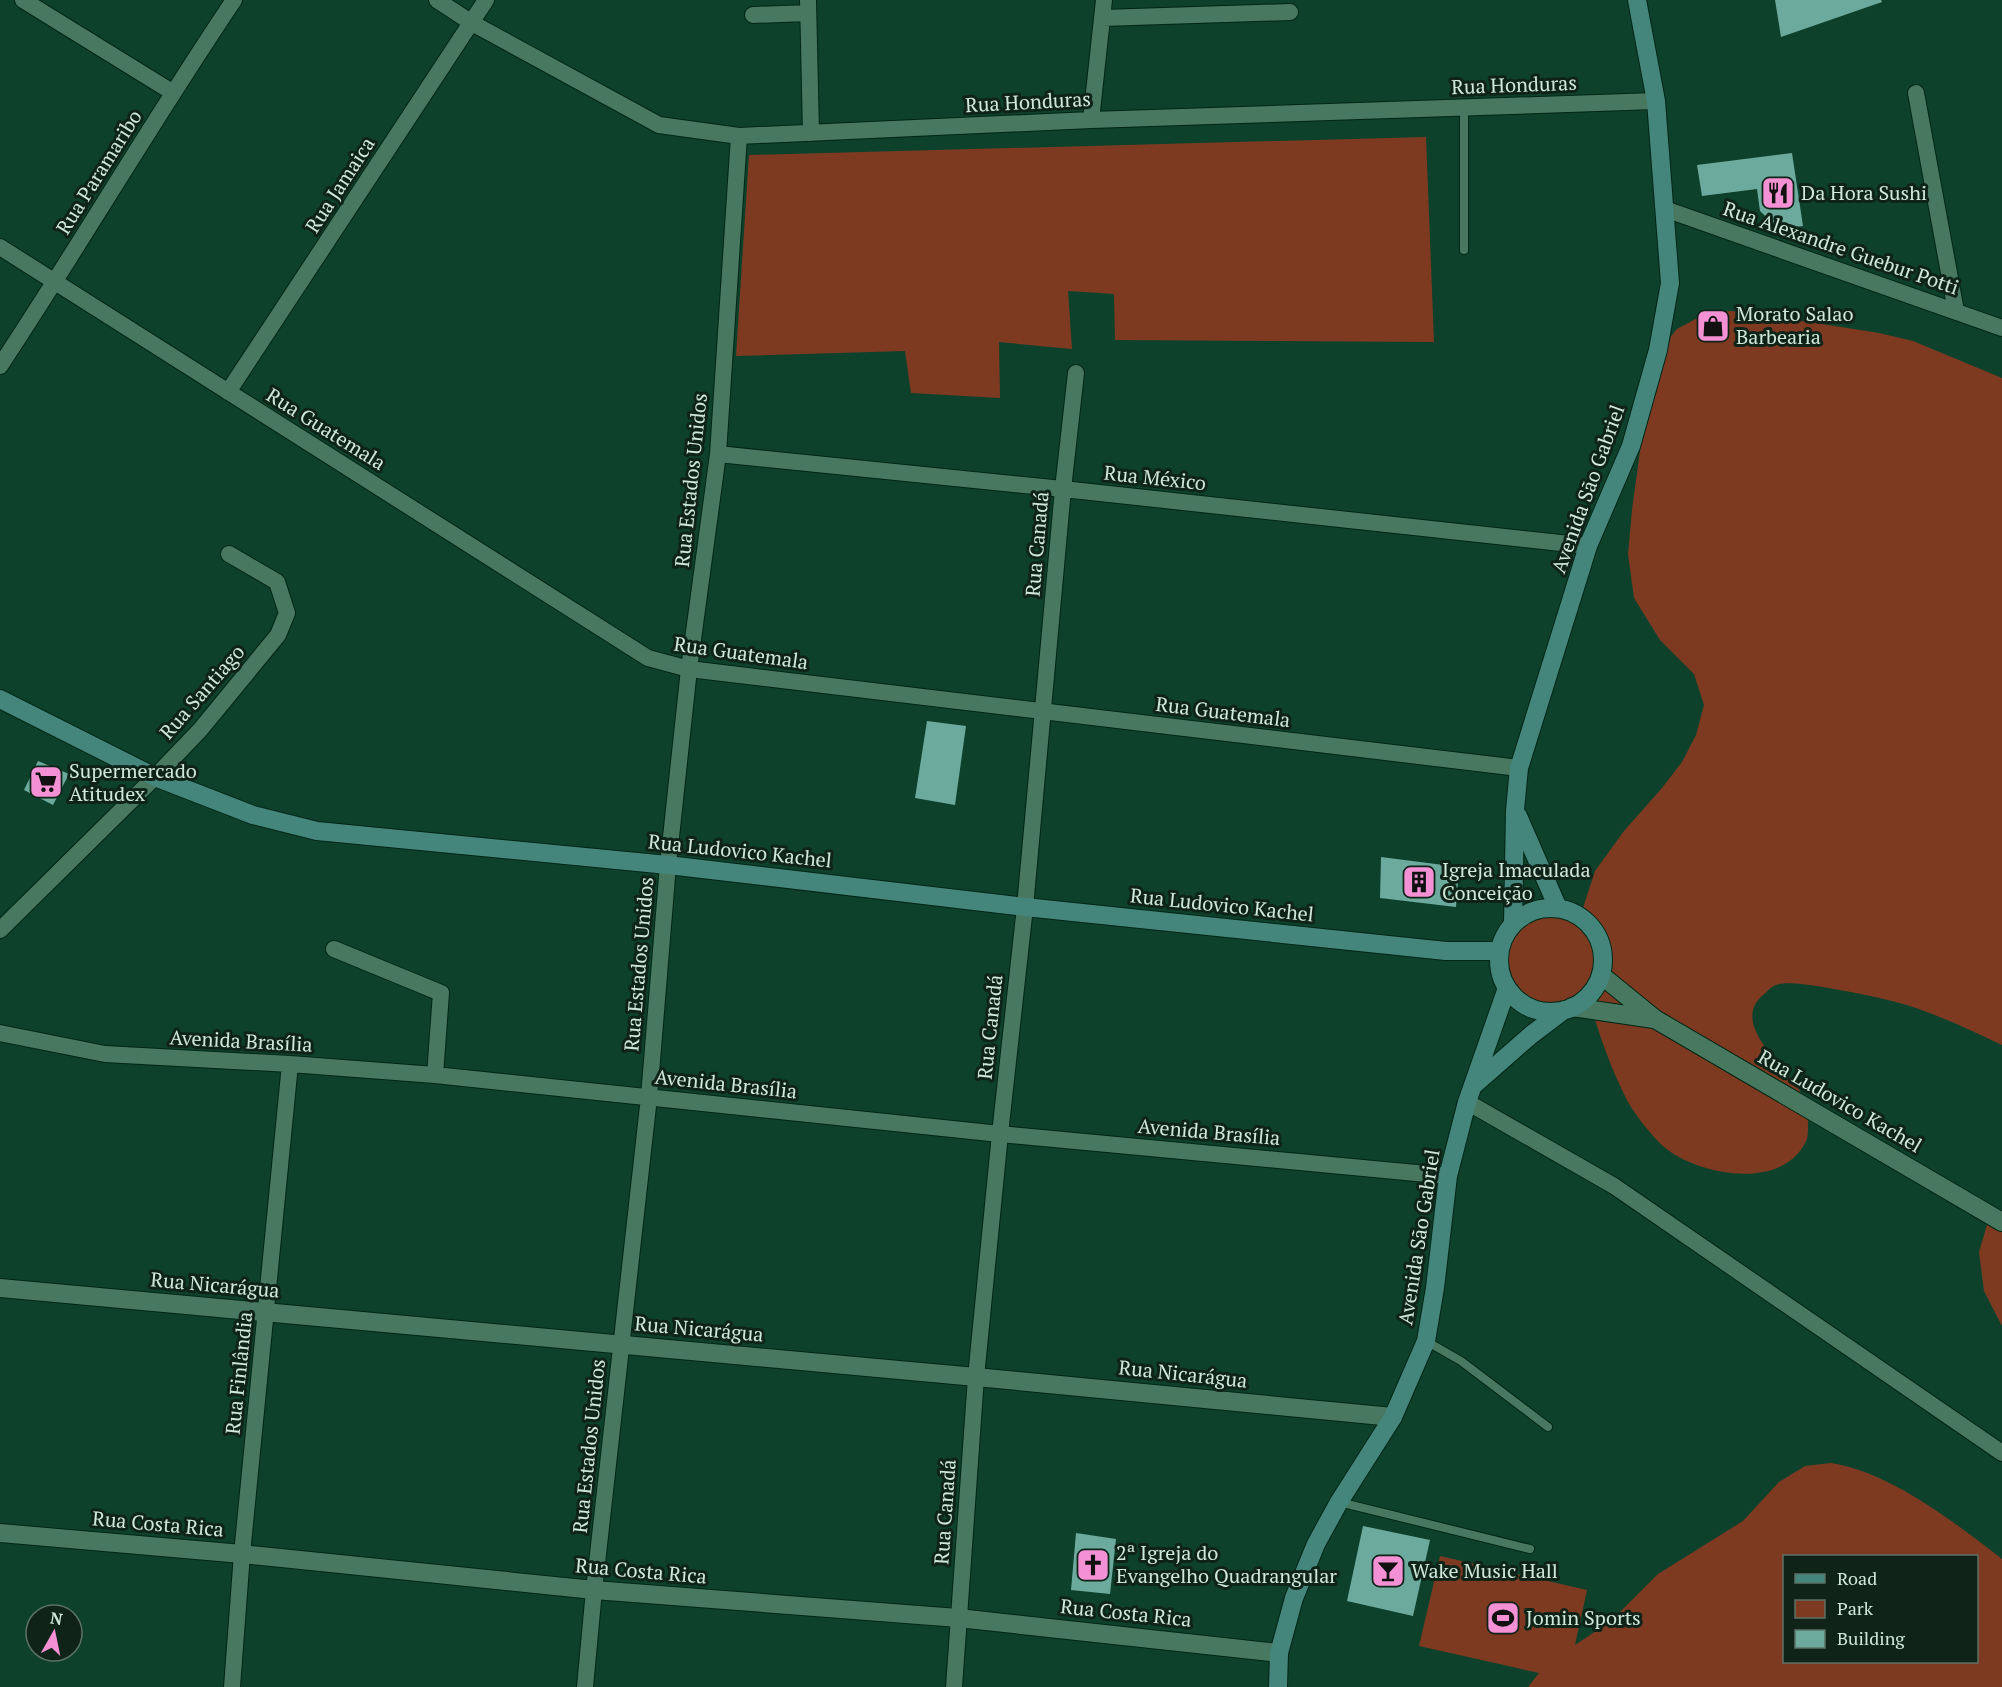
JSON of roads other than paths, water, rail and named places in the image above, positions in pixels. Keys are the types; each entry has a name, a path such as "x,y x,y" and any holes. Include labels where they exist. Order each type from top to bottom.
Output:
{"main road":[{"name":"Avenida São Gabriel","path":"1513,924 1515,810 1519,768 1588,546 1631,446 1658,350 1670,283 1656,101 1637,0"},
{"name":"Rua Ludovico Kachel","path":"0,699 155,777 254,815 317,831 668,865 1025,907 1446,951 1499,951"},
{"name":"Avenida São Gabriel","path":"1515,810 1558,908"},
{"path":"1470,1094 1531,1035 1585,1000 1595,989 1601,975 1604,957 1599,940 1590,924 1575,914 1558,908 1534,911 1513,924 1504,936 1499,951 1502,977 1507,988 1522,1004 1543,1011 1568,1009"},
{"name":"Avenida São Gabriel","path":"1278,1687 1279,1653 1294,1598 1311,1555 1339,1502 1393,1417 1426,1341 1435,1288 1448,1176 1470,1094 1507,988"}],"street":[{"path":"23,0 172,92"},
{"name":"Rua Paramaribo","path":"0,366 55,283 172,92 234,0"},
{"name":"Rua Honduras","path":"437,0 471,23 659,125 739,136 1091,120 1656,101"},
{"name":"Rua Jamaica","path":"228,392 486,0"},
{"path":"1091,120 1104,0"},
{"path":"753,15 808,7 811,133"},
{"path":"1102,18 1290,12"},
{"path":"1916,93 1956,311"},
{"name":"Rua Estados Unidos","path":"585,1687 649,1097 668,865 689,669 718,454 739,136"},
{"name":"Rua Alexandre Guebur Potti","path":"1665,209 2002,328"},
{"name":"Rua Guatemala","path":"0,247 648,658 689,669 1519,768"},
{"name":"Rua Canadá","path":"954,1687 976,1377 1025,907 1063,489 1076,373"},
{"name":"Rua México","path":"718,454 1588,546"},
{"name":"Rua Santiago","path":"0,930 200,730 278,635 287,613 277,582 229,554"},
{"path":"334,949 441,993 435,1075"},
{"name":"Rua Ludovico Kachel","path":"1601,975 1655,1019 2002,1222"},
{"name":"Rua Ludovico Kachel","path":"1568,1009 1655,1019"},
{"name":"Avenida Brasília","path":"0,1034 105,1054 435,1075 1000,1134 1448,1176"},
{"name":"Rua Finlândia","path":"232,1687 242,1554 290,1064"},
{"path":"1470,1094 1614,1186 2002,1453"},
{"name":"Rua Nicarágua","path":"0,1288 1393,1417"},
{"name":"Rua Costa Rica","path":"0,1533 242,1554 594,1590 958,1618 1279,1653"}],"lane":[{"path":"1464,108 1464,250"},
{"path":"1426,1341 1461,1361 1548,1427"},
{"path":"1339,1502 1530,1549"}],"place":[{"name":"Da Hora Sushi","path":"1778,193"},
{"name":"Morato Salao Barbearia","path":"1713,326"},
{"name":"Supermercado Atitudex","path":"46,782"},
{"name":"Igreja Imaculada Conceição","path":"1419,882"},
{"name":"2ª Igreja do Evangelho Quadrangular","path":"1093,1565"},
{"name":"Wake Music Hall","path":"1388,1571"},
{"name":"Jomin Sports","path":"1503,1618"}]}
